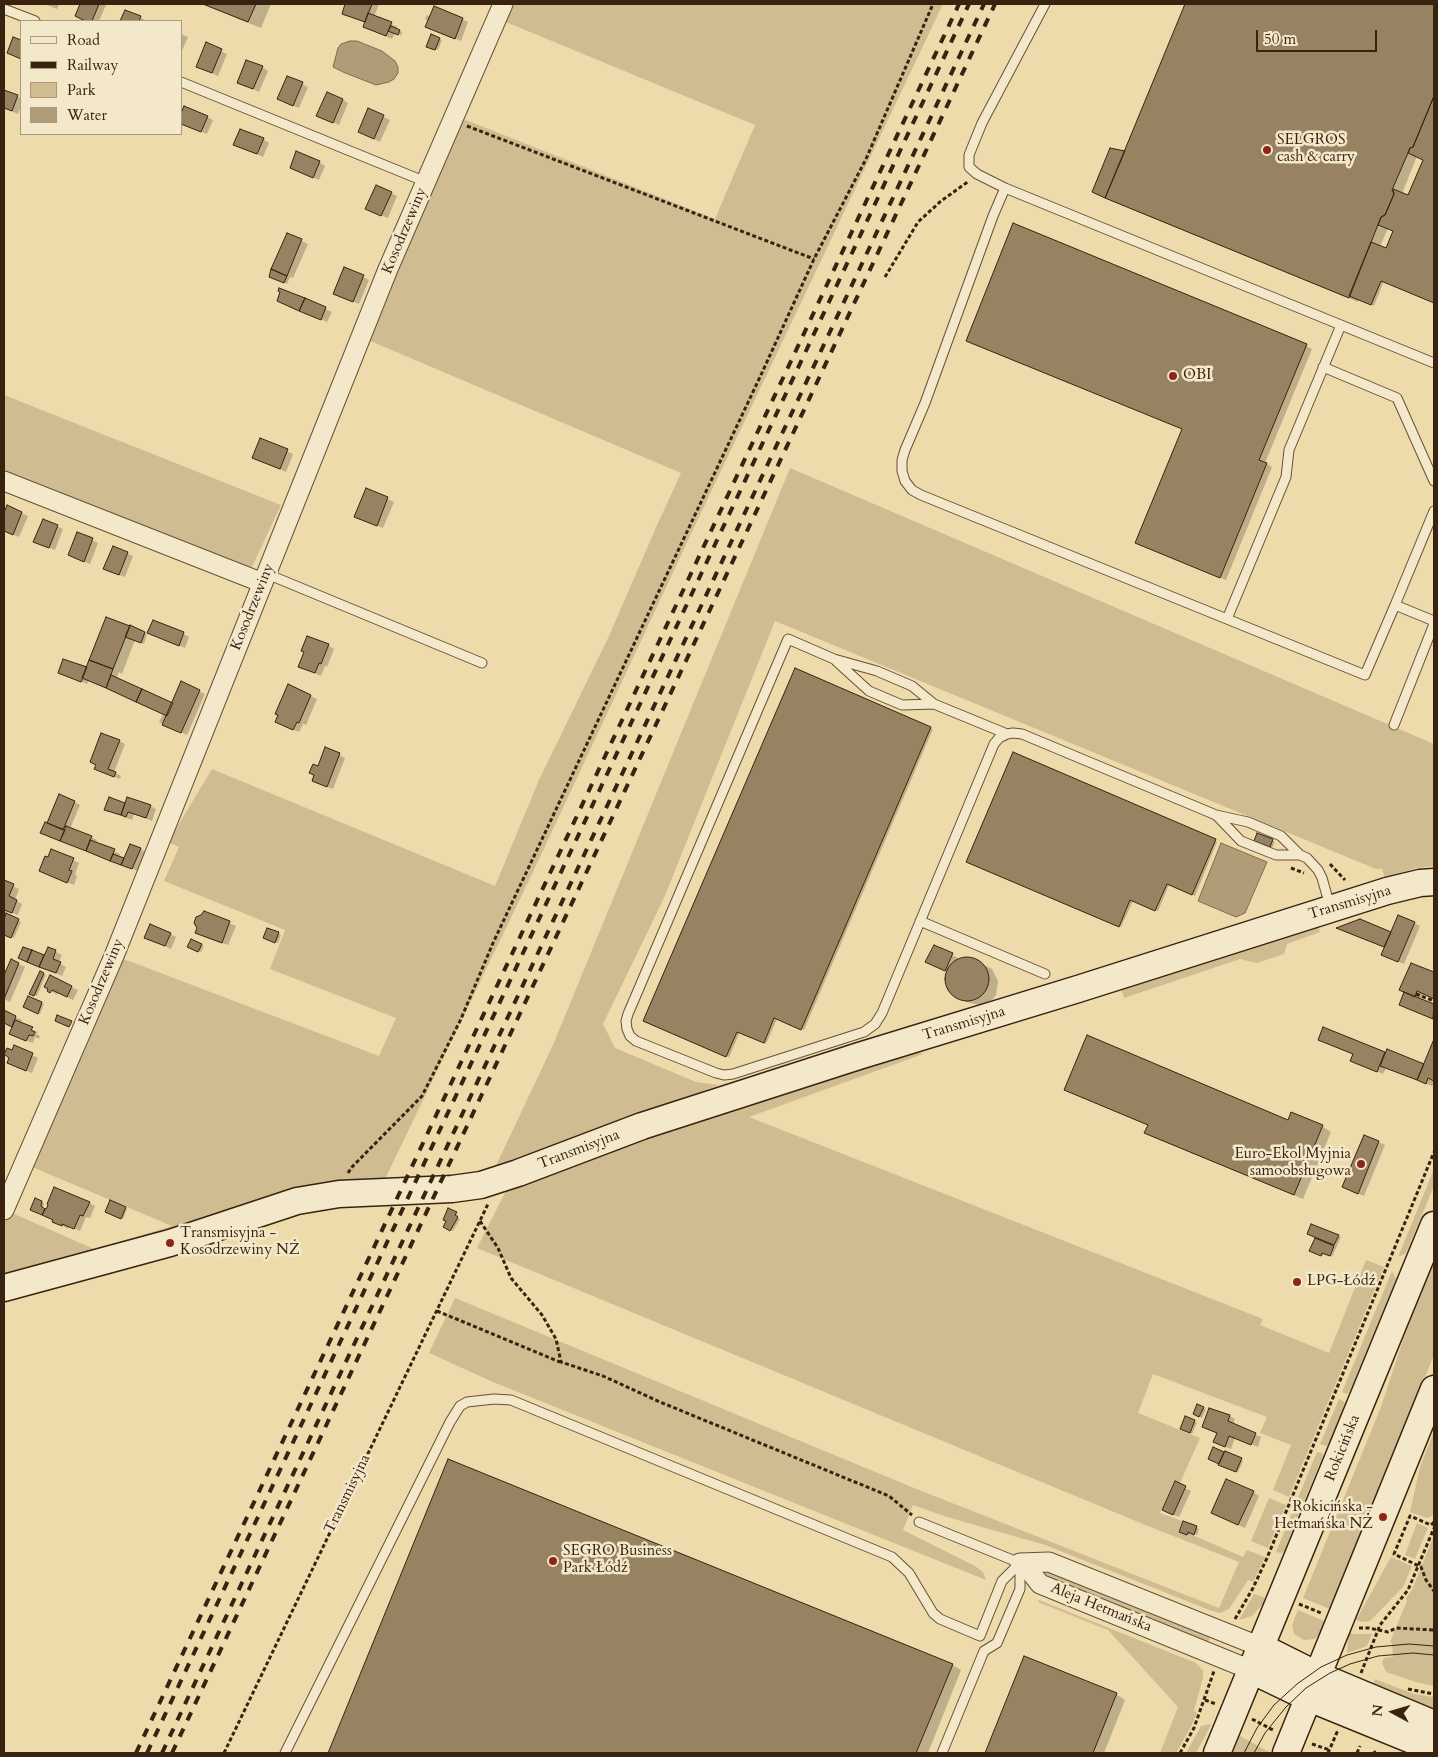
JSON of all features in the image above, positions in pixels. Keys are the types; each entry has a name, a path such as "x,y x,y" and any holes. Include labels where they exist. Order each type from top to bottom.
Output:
{"street":[{"name":"Kosodrzewiny","path":"4,1210 114,956 385,278 503,4"},
{"path":"4,481 265,578"},
{"name":"Transmisyjna","path":"4,1288 178,1240 297,1201 339,1194 452,1190 481,1185 642,1126 1331,909 1406,886 1434,882"},
{"name":"Rokicińska","path":"1217,1753 1434,1225"},
{"path":"1286,1753 1434,1389"},
{"name":"Aleja Hetmańska","path":"1020,1563 1049,1562 1261,1646 1313,1687 1434,1749"},
{"name":"Aleja Hetmańska","path":"1020,1563 1029,1570 1040,1584 1251,1670 1434,1724"}],"lane":[{"path":"1045,4 982,123 969,155 969,167 977,174 1005,188 1434,363"},
{"path":"4,9 32,20"},
{"path":"182,82 426,182"},
{"path":"1005,188 993,216 926,403 902,460 902,471 905,481 912,490 1365,675 1434,511"},
{"path":"1227,619 1286,477 1289,450 1341,326"},
{"path":"1323,367 1398,398 1434,481"},
{"path":"265,578 482,663"},
{"path":"1394,725 1434,623 1395,606"},
{"path":"1007,734 934,704 912,686 877,671 834,659 788,638 628,1014 626,1021 627,1029 636,1041 716,1074 724,1075 733,1074 864,1032 875,1024 882,1013 994,744 999,738 1007,734 1022,734 1216,815 1248,822 1281,836 1318,870 1331,909"},
{"path":"834,659 869,691 902,704 934,704"},
{"path":"1216,815 1241,840 1276,855 1300,855"},
{"path":"920,920 1045,974"},
{"path":"285,1753 450,1422 460,1406 467,1402 494,1399 511,1400 892,1557 909,1573 934,1613 940,1619 980,1636"},
{"path":"920,1522 1020,1563"},
{"path":"984,1651 980,1636 1002,1581 1020,1563"},
{"path":"942,1753 984,1651 997,1643 1013,1607 1020,1589 1020,1563"}],"path":[{"path":"339,1194 352,1167 422,1096 461,1019 493,943 814,259 866,158 933,4"},
{"path":"453,121 814,259"},
{"path":"885,276 918,222 941,201 977,174"},
{"path":"1416,994 1434,1001"},
{"path":"1233,1623 1267,1558 1434,1152"},
{"name":"Transmisyjna","path":"224,1753 498,1180"},
{"path":"480,1221 498,1248 511,1278 542,1315 556,1338 561,1362"},
{"path":"437,1310 561,1362 603,1376 660,1402 889,1496 920,1522"},
{"path":"1434,1522 1431,1525 1410,1516 1394,1554 1421,1567 1426,1580 1434,1591"},
{"path":"1365,1662 1384,1618 1408,1590 1434,1528"},
{"path":"1298,1604 1328,1616"},
{"path":"1357,1628 1369,1628 1388,1632 1396,1628 1434,1630"},
{"path":"1180,1753 1194,1728 1215,1667"},
{"path":"1258,1722 1271,1728"},
{"path":"1312,1744 1329,1752 1340,1725"},
{"path":"1357,1753 1360,1746"}],"green space":[{"path":"508,4 943,4 690,536 533,872 384,1181 120,1244 119,1242 172,1226 32,1167 121,958 379,1056 396,1018 270,969 285,930 164,881 179,847 168,842 212,769 495,886 539,780 609,636 681,473 368,340 461,118 715,219 755,125 501,20"},
{"path":"4,395 281,505 251,569 4,473"},
{"path":"790,468 1434,744 1434,866 1416,868 1385,878 1382,869 1376,869 775,621 664,898 603,1024 615,1048 696,1082 719,1085 493,1172 553,1045"},
{"path":"1317,923 1320,932 1287,944 1284,954 1257,963 1240,959 1124,998 1119,983"},
{"path":"910,1050 923,1054 749,1117 1263,1319 1260,1325 1329,1353 1366,1260 1384,1267 1289,1497 1273,1490 1291,1445 1260,1433 1267,1417 1153,1374 1138,1413 1200,1438 1180,1483 1174,1481 1160,1513 1182,1521 1178,1532 1187,1535 1188,1533 1243,1557 1247,1550 1265,1557 1253,1582 1248,1580 1229,1609 1220,1613 1212,1611 1045,1545 947,1517 913,1505 903,1530 975,1566 983,1572 986,1580 493,1382 429,1353 455,1298 914,1488 1219,1608 1239,1562 477,1248 509,1185 723,1107"},
{"path":"1434,1169 1434,1186 1406,1253 1398,1257"},
{"path":"13,1202 12,1213 94,1249 112,1245 4,1276 4,1223"},
{"path":"1434,1263 1434,1355 1330,1609 1303,1598 1381,1407 1404,1337"},
{"path":"1392,1271 1396,1279 1349,1393 1346,1394 1342,1392"},
{"path":"1339,1399 1345,1404 1328,1445 1325,1446 1320,1444"},
{"path":"1434,1431 1434,1511 1432,1516 1427,1518 1410,1512 1420,1467"},
{"path":"1317,1452 1322,1453 1323,1456 1302,1502 1297,1500"},
{"path":"1269,1498 1286,1505 1268,1548 1251,1541"},
{"path":"1294,1508 1300,1512 1284,1552 1276,1552"},
{"path":"1417,1523 1428,1528 1415,1559 1405,1555"},
{"path":"1434,1535 1434,1686 1386,1672 1382,1663 1384,1658 1393,1657 1392,1643 1390,1642 1407,1601 1406,1598 1412,1590"},
{"path":"1391,1557 1412,1566 1403,1587 1370,1621 1362,1622 1356,1620"},
{"path":"1040,1568 1211,1636 1208,1642 1035,1573"},
{"path":"1254,1594 1265,1598 1263,1604 1252,1616 1239,1620"},
{"path":"1039,1600 1196,1663 1200,1667 1203,1671 1203,1677 1194,1711 1197,1713 1176,1753 1160,1753 1178,1707 1108,1630 1038,1602"},
{"path":"1298,1610 1324,1621 1320,1633 1315,1639 1304,1640 1294,1634 1292,1625"},
{"path":"1349,1632 1354,1634 1372,1634 1367,1646 1347,1653"},
{"path":"1375,1679 1414,1694 1434,1697 1434,1716 1371,1689"},
{"path":"1211,1725 1196,1753 1186,1753 1201,1726"},
{"path":"1240,1736 1271,1753 1233,1753"}],"water":[{"path":"357,41 382,51 395,61 398,73 394,79 376,85 333,67 338,48 341,44"},
{"path":"1221,843 1267,862 1245,913 1236,917 1198,901"}],"building":[{"path":"80,4 99,4 92,20 83,20 75,16"},
{"path":"203,4 256,4 248,22"},
{"path":"345,4 372,4 365,22 342,14"},
{"name":"SELGROS cash & carry","path":"1185,4 1434,4 1434,96 1413,147 1410,148 1392,190 1394,194 1385,215 1381,217 1349,298 1105,198"},
{"path":"434,6 463,18 455,39 425,27"},
{"path":"125,10 141,16 139,20 120,20"},
{"path":"368,13 392,22 386,36 363,27"},
{"path":"391,26 400,30 398,35 388,31"},
{"path":"431,34 440,38 435,50 426,47"},
{"path":"13,37 20,40 20,59 7,53"},
{"path":"206,42 222,49 212,73 196,67"},
{"path":"246,60 263,66 253,89 237,83"},
{"path":"287,76 303,82 293,106 277,99"},
{"path":"4,90 18,95 12,111 4,108"},
{"path":"327,92 343,99 333,123 316,116"},
{"path":"1434,96 1434,303 1381,281 1371,305 1349,296 1371,242 1386,248 1393,231 1378,225 1381,217 1385,215 1394,194 1393,189 1408,195 1423,160 1408,153 1410,148 1413,147"},
{"path":"184,106 208,116 201,132 182,124"},
{"path":"368,108 384,115 374,139 358,132"},
{"path":"240,129 264,138 257,154 233,145"},
{"path":"1110,148 1125,151 1105,198 1092,192"},
{"path":"296,151 320,161 313,178 290,168"},
{"path":"376,185 392,192 381,216 365,209"},
{"name":"OBI","path":"1013,223 1307,344 1259,460 1267,463 1220,578 1135,543 1182,429 966,341"},
{"path":"287,233 302,239 287,276 271,269"},
{"path":"344,267 364,275 353,302 333,294"},
{"path":"271,269 287,276 284,283 269,277"},
{"path":"279,288 305,298 299,311 277,301 280,292 278,291"},
{"path":"305,298 326,307 321,320 299,311"},
{"path":"260,438 288,449 280,469 252,458"},
{"path":"366,488 388,497 377,526 354,517"},
{"path":"7,505 22,512 13,535 4,531 4,513"},
{"path":"43,519 58,525 49,548 33,542"},
{"path":"77,532 93,538 84,562 68,555"},
{"path":"113,546 128,552 119,575 103,569"},
{"path":"106,617 130,626 113,669 89,660"},
{"path":"153,620 184,632 179,646 147,633"},
{"path":"130,625 145,632 141,643 125,637"},
{"path":"307,636 329,644 315,673 298,667 304,652 301,651"},
{"path":"63,659 87,667 81,682 58,673"},
{"path":"89,660 113,669 106,688 82,678"},
{"path":"795,668 931,727 801,1030 774,1018 764,1043 737,1032 726,1057 643,1021"},
{"path":"111,675 142,689 136,702 106,688"},
{"path":"181,681 200,690 181,733 162,725"},
{"path":"288,684 311,695 299,723 297,722 293,730 275,722 278,715 275,714"},
{"path":"142,689 173,703 167,716 136,702"},
{"path":"101,733 120,740 108,769 116,772 114,777 94,769 96,765 90,762"},
{"path":"325,747 340,753 327,787 312,781 314,775 309,773 313,764 318,766"},
{"path":"1013,752 1216,839 1192,895 1167,884 1155,911 1130,900 1119,927 966,862"},
{"path":"59,794 75,801 63,830 47,823"},
{"path":"109,797 125,803 121,815 104,810"},
{"path":"127,797 151,805 146,818 128,812 126,817 121,815"},
{"path":"45,822 65,830 60,841 40,833"},
{"path":"66,826 92,836 86,851 60,841"},
{"path":"1257,833 1273,839 1270,847 1254,841"},
{"path":"90,840 115,849 110,861 86,851"},
{"path":"130,844 141,848 132,869 121,865"},
{"path":"51,849 74,858 69,870 72,871 67,883 39,871 45,856 48,857"},
{"path":"113,854 124,858 121,865 110,861"},
{"path":"4,880 14,884 9,896 17,900 12,913 4,910"},
{"path":"204,911 230,921 222,943 195,933 197,928 194,923 196,917"},
{"path":"6,913 19,919 11,938 4,935"},
{"path":"1398,915 1415,922 1398,962 1381,955"},
{"path":"1360,919 1391,932 1384,947 1336,928"},
{"path":"150,924 171,933 165,946 144,938"},
{"path":"267,928 279,932 275,943 263,938"},
{"path":"191,939 202,944 198,952 187,947"},
{"path":"934,945 953,953 945,971 925,962"},
{"path":"23,947 32,950 27,962 18,958"},
{"path":"48,947 56,950 53,959 61,962 56,973 39,967"},
{"path":"32,950 44,955 39,967 27,962"},
{"path":"963,957 971,957 983,963 989,979 983,995 971,1001 963,1001 951,995 945,983 945,975 951,963"},
{"path":"11,959 19,963 4,999 4,975"},
{"path":"1411,963 1434,972 1434,999 1417,991 1415,997 1399,990"},
{"path":"40,971 44,973 34,996 29,994"},
{"path":"50,975 72,986 67,997 52,990 50,993 47,991 48,989 44,987"},
{"path":"1404,992 1434,1004 1433,1019 1399,1005"},
{"path":"28,996 42,1002 38,1014 23,1007"},
{"path":"4,1010 16,1016 12,1027 4,1023"},
{"path":"57,1015 72,1021 69,1027 55,1021"},
{"path":"15,1020 33,1027 31,1030 35,1032 33,1036 29,1035 26,1041 9,1034"},
{"path":"1323,1027 1385,1052 1377,1072 1350,1061 1353,1054 1318,1040"},
{"path":"1087,1035 1288,1120 1291,1112 1323,1125 1294,1195 1144,1133 1148,1125 1064,1090"},
{"path":"1434,1039 1434,1081 1428,1078 1426,1084 1417,1080"},
{"path":"14,1045 33,1053 26,1071 7,1063 9,1058 4,1054 7,1048 12,1050"},
{"path":"1387,1049 1424,1064 1417,1080 1380,1066"},
{"name":"Euro-Ekol Myjnia samoobsługowa","path":"1364,1135 1379,1141 1358,1194 1342,1187"},
{"path":"54,1187 90,1202 83,1216 80,1215 74,1229 52,1222 53,1220 42,1215 47,1208"},
{"path":"35,1198 42,1201 41,1206 45,1209 42,1215 30,1210"},
{"path":"110,1200 126,1207 121,1219 105,1212"},
{"path":"448,1208 457,1212 455,1215 458,1217 450,1231 443,1227 446,1221 443,1220"},
{"path":"1311,1224 1339,1235 1334,1245 1307,1234"},
{"path":"1315,1238 1334,1246 1330,1256 1322,1253 1321,1256 1309,1251"},
{"path":"1197,1404 1204,1407 1199,1417 1193,1414"},
{"path":"1209,1408 1230,1415 1228,1421 1256,1433 1251,1445 1229,1436 1225,1447 1213,1442 1217,1433 1202,1427"},
{"path":"1185,1416 1195,1420 1190,1433 1180,1429"},
{"path":"1213,1447 1224,1452 1219,1464 1208,1459"},
{"path":"1225,1451 1242,1458 1236,1472 1218,1465"},
{"name":"SEGRO Business Park Łódź","path":"448,1459 953,1664 916,1753 328,1753"},
{"path":"1226,1479 1254,1491 1238,1525 1211,1513"},
{"path":"1175,1481 1186,1486 1173,1515 1162,1510"},
{"path":"1183,1521 1197,1526 1194,1535 1188,1532 1187,1535 1179,1532"},
{"path":"1024,1656 1117,1693 1093,1753 985,1753"}],"tram line":[{"path":"1244,1753 1257,1728 1274,1705 1297,1684 1321,1667 1347,1655 1376,1647 1409,1644 1434,1646"},
{"path":"1254,1753 1265,1733 1286,1707 1306,1688 1330,1673 1350,1664 1378,1656 1413,1653 1434,1655"}],"railway":[{"path":"136,1753 959,4"},
{"path":"147,1753 969,4"},
{"path":"162,1753 984,4"},
{"path":"172,1753 995,4"}],"place":[{"name":"SELGROS cash & carry","path":"1267,150"},
{"name":"OBI","path":"1173,376"},
{"name":"Euro-Ekol Myjnia samoobsługowa","path":"1361,1164"},
{"name":"Transmisyjna - Kosodrzewiny NŻ","path":"170,1243"},
{"name":"LPG-Łódź","path":"1297,1282"},
{"name":"Rokicińska - Hetmańska NŻ","path":"1383,1517"},
{"name":"SEGRO Business Park Łódź","path":"553,1561"}]}
